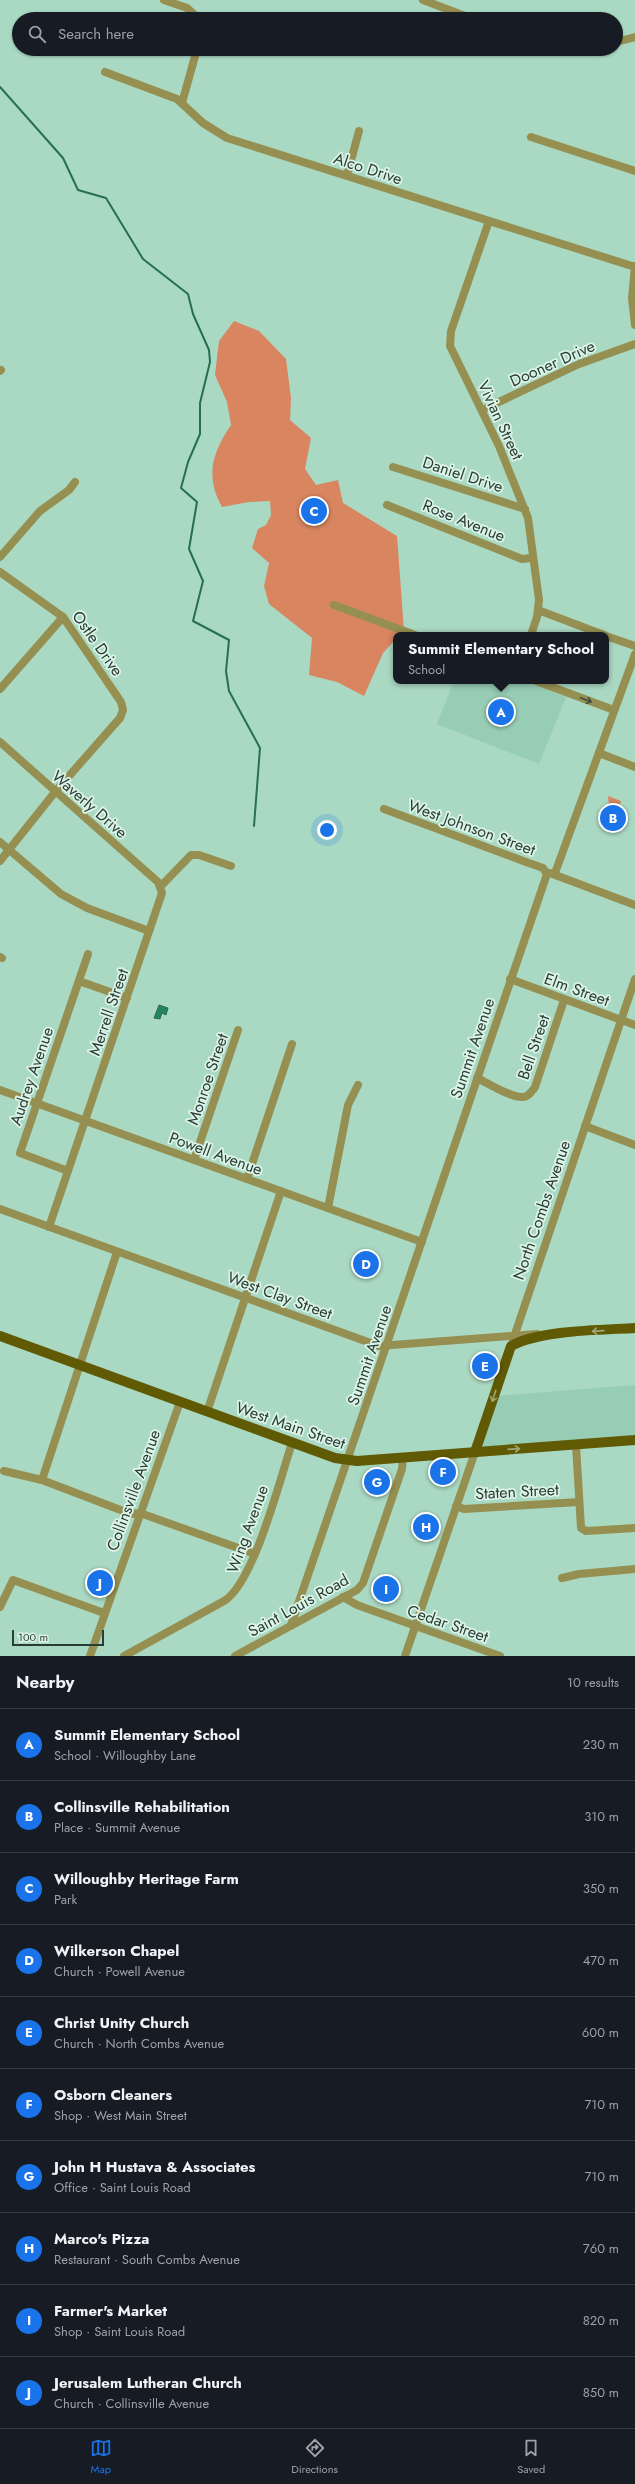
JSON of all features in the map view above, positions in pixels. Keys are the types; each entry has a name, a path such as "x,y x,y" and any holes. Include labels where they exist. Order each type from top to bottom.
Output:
{"main road":[{"name":"West Clay Street","path":"511,1346 527,1340 561,1334 635,1328"},
{"name":"West Main Street","path":"0,1336 292,1443 335,1458 347,1460 403,1458 635,1440"},
{"name":"North Combs Avenue","path":"475,1452 511,1346"}],"street":[{"path":"164,0 192,12"},
{"path":"423,0 455,12"},
{"path":"623,40 635,37"},
{"path":"182,103 195,56"},
{"name":"Alco Drive","path":"105,72 182,103 203,122 227,138 635,266"},
{"path":"346,175 359,131"},
{"path":"531,137 635,171"},
{"name":"Vivian Street","path":"489,221 450,338 450,346 482,410 525,509 539,600 538,610 531,632"},
{"path":"635,266 632,298 635,325"},
{"name":"Dooner Drive","path":"482,410 585,361 635,344"},
{"name":"Daniel Drive","path":"392,467 525,509"},
{"path":"0,557 40,511 68,490 75,482"},
{"name":"Rose Avenue","path":"387,505 522,559 532,558"},
{"name":"Ostle Drive","path":"0,572 63,617 122,702 123,710 117,722 55,792"},
{"path":"334,605 407,632"},
{"path":"538,610 597,632"},
{"path":"0,689 63,617"},
{"path":"609,636 635,646"},
{"name":"Summit Avenue","path":"291,1625 387,1346 510,979 599,753 635,654"},
{"path":"544,684 614,710"},
{"name":"Waverly Drive","path":"0,742 161,886"},
{"path":"599,753 635,767"},
{"path":"0,862 55,792"},
{"name":"West Johnson Street","path":"384,809 543,868 551,874 635,905"},
{"path":"0,842 49,886 67,898 87,908 149,931"},
{"path":"161,886 191,855 199,855 232,866"},
{"name":"Merrell Street","path":"49,1227 162,894 161,886"},
{"name":"Audrey Avenue","path":"68,1171 20,1153 88,954"},
{"name":"Elm Street","path":"510,979 635,1025"},
{"name":"North Combs Avenue","path":"511,1346 635,979"},
{"path":"78,981 127,998"},
{"name":"Bell Street","path":"477,1078 513,1095 523,1097 530,1094 534,1087 564,1000"},
{"name":"Monroe Street","path":"194,1160 238,1030"},
{"path":"247,1179 292,1044"},
{"path":"328,1208 348,1105 358,1085"},
{"name":"Powell Avenue","path":"0,1090 422,1242"},
{"path":"585,1126 635,1145"},
{"path":"207,1412 281,1191"},
{"name":"West Clay Street","path":"0,1209 356,1338 387,1346 514,1335 561,1334"},
{"path":"42,1480 117,1252"},
{"name":"Collinsville Avenue","path":"90,1656 180,1402"},
{"name":"Wing Avenue","path":"124,1656 231,1597 242,1583 255,1554 292,1443"},
{"path":"576,1445 581,1528 583,1531 635,1528"},
{"path":"405,1656 475,1452"},
{"name":"Saint Louis Road","path":"235,1656 344,1597 363,1583 402,1469 403,1458"},
{"path":"4,1471 42,1480 131,1514 140,1513 255,1554"},
{"name":"Staten Street","path":"456,1506 464,1508 579,1502"},
{"path":"562,1578 579,1574 635,1569"},
{"path":"0,1607 13,1580 104,1613"},
{"name":"Cedar Street","path":"344,1597 357,1605 415,1627 500,1656"}],"shaded area":[{"path":"234,321 259,331 286,359 291,398 290,420 311,438 305,469 316,485 338,480 343,503 397,536 404,631 393,632 393,642 383,653 364,696 337,682 309,675 312,638 269,604 264,586 269,563 252,548 258,529 266,525 271,515 270,501 249,502 222,507 217,496 212,475 213,465 219,445 231,425 227,402 215,375 219,341"},
{"path":"453,684 534,684 566,697 539,764 437,724"},
{"path":"608,796 621,801 618,810 610,816"},
{"path":"159,1005 168,1008 166,1015 162,1013 160,1019 154,1018"},
{"path":"635,1385 635,1440 475,1452 494,1396"}],"waterway":[{"path":"0,87 63,158 78,190 106,198 143,259 188,294 193,314 209,350 210,362 200,403 200,434 188,462 181,488 197,502 189,549 203,581 193,621 229,640 226,671 229,691 260,748 254,826"}],"place":[{"name":"Willoughby Heritage Farm","path":"314,511"},
{"name":"Summit Elementary School","path":"501,712"},
{"name":"Collinsville Rehabilitation","path":"613,818"},
{"name":"Wilkerson Chapel","path":"366,1264"},
{"name":"Christ Unity Church","path":"485,1366"},
{"name":"Osborn Cleaners","path":"443,1472"},
{"name":"John H Hustava & Associates","path":"377,1482"},
{"name":"Marco's Pizza","path":"426,1527"},
{"name":"Jerusalem Lutheran Church","path":"100,1583"},
{"name":"Farmer's Market","path":"386,1589"}]}
